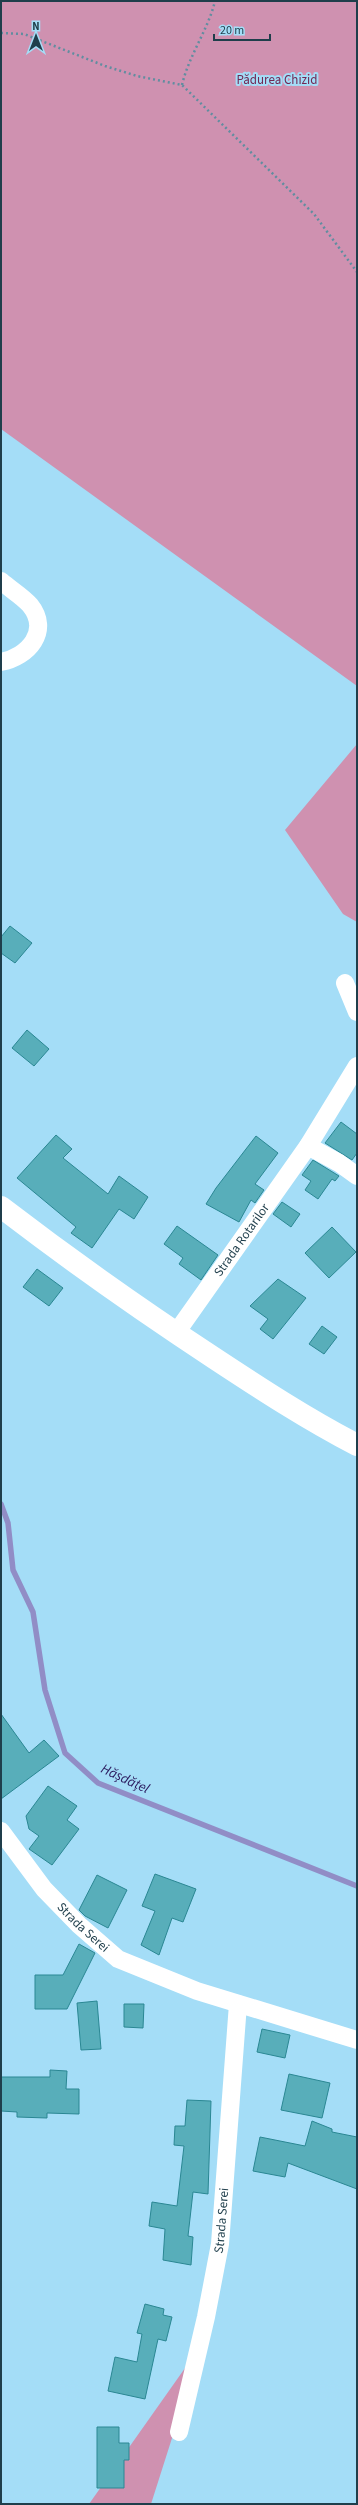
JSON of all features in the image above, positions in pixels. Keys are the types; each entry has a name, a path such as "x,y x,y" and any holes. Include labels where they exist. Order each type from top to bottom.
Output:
{"main road":[{"path":"1,1207 83,1269 176,1334 296,1410 357,1445"}],"street":[{"path":"1,581 30,605 37,621 38,634 27,651 11,660 1,662"},
{"path":"345,983 357,1012"},
{"name":"Strada Rotarilor","path":"176,1334 308,1146 357,1066"},
{"path":"308,1146 339,1163 357,1176"},
{"name":"Strada Serei","path":"1,1831 44,1889 79,1925 118,1959 197,1991 357,2040"},
{"name":"Strada Serei","path":"179,2432 206,2317 220,2244 238,2004"}],"path":[{"path":"182,85 187,66 212,14 214,1"},
{"path":"1,33 24,34 111,68 137,76 182,85 314,214 357,272"}],"green space":[{"name":"Pădurea Chizid","path":"1,1 357,1 357,686 1,429"},
{"path":"357,744 357,922 343,914 285,830"},
{"path":"202,2344 151,2504 89,2504"}],"building":[{"path":"10,926 32,943 15,963 1,953 1,937"},
{"path":"27,1030 49,1049 34,1066 12,1048"},
{"path":"341,1122 357,1134 357,1153 352,1160 325,1143"},
{"path":"56,1135 72,1149 63,1158 108,1194 119,1176 148,1197 134,1219 119,1209 92,1248 71,1233 76,1227 17,1178"},
{"path":"256,1136 278,1153 255,1184 264,1190 255,1203 251,1200 239,1222 206,1204 216,1188"},
{"path":"313,1160 339,1176 335,1181 332,1179 318,1199 305,1190 311,1181 302,1175"},
{"path":"282,1202 300,1214 291,1227 273,1214"},
{"path":"177,1226 218,1255 201,1280 179,1264 183,1258 164,1244"},
{"path":"332,1227 356,1252 329,1278 305,1253"},
{"path":"37,1269 63,1288 49,1306 23,1287"},
{"path":"278,1279 306,1298 273,1339 260,1329 268,1319 250,1306"},
{"path":"322,1326 337,1337 324,1354 309,1344"},
{"path":"1,1714 29,1753 44,1740 59,1756 1,1799"},
{"path":"48,1786 77,1806 67,1820 79,1829 52,1865 29,1849 39,1836 29,1829 26,1816"},
{"path":"155,1874 196,1889 183,1922 172,1918 159,1955 141,1945 155,1911 142,1906"},
{"path":"97,1875 127,1890 108,1928 85,1916 79,1910"},
{"path":"79,1944 95,1953 67,2009 35,2009 35,1975 63,1975"},
{"path":"97,2001 101,2049 81,2050 77,2003"},
{"path":"124,2004 144,2004 143,2028 124,2027"},
{"path":"262,2029 290,2035 285,2058 257,2052"},
{"path":"50,2070 67,2071 66,2089 79,2089 79,2114 47,2113 47,2118 17,2117 17,2112 1,2111 1,2077 50,2077"},
{"path":"289,2074 330,2083 322,2118 281,2110"},
{"path":"187,2100 211,2101 208,2194 193,2192 188,2236 193,2237 191,2265 163,2260 165,2229 149,2226 152,2202 177,2206 184,2146 174,2145 175,2126 185,2126"},
{"path":"312,2121 332,2129 332,2132 357,2137 357,2189 288,2163 285,2177 253,2171 260,2137 305,2146"},
{"path":"145,2304 164,2309 163,2315 172,2317 166,2341 158,2339 145,2399 108,2391 115,2357 137,2362 142,2334 137,2333"},
{"path":"97,2427 119,2427 119,2443 129,2443 129,2460 124,2460 124,2488 97,2488"}],"waterway":[{"name":"Hășdățel","path":"1,1504 8,1523 13,1570 33,1612 45,1690 65,1753 98,1783 357,1886"}]}
